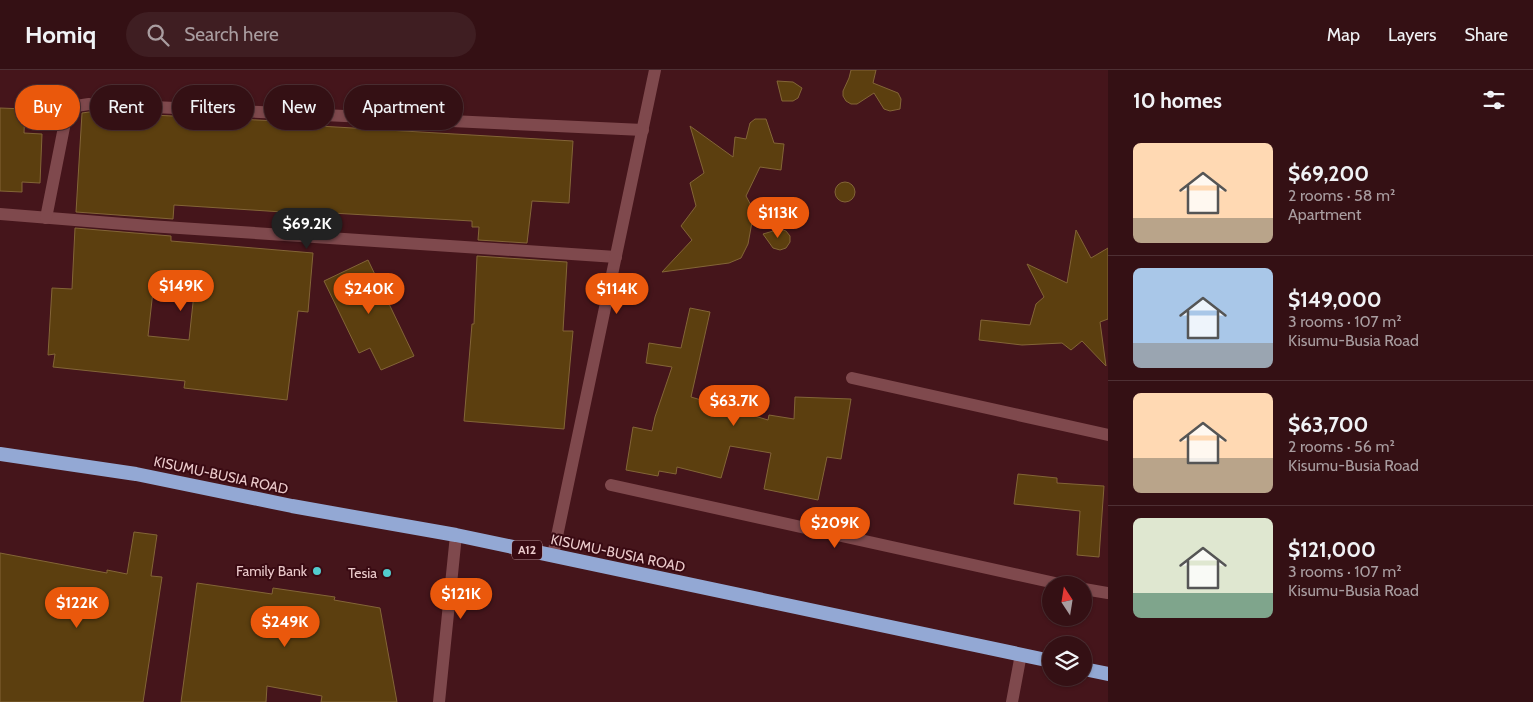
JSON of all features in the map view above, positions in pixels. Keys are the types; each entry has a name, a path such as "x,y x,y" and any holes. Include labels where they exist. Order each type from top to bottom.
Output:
{"highway":[{"name":"KISUMU-BUSIA ROAD","path":"0,454 136,474 292,506 456,535 1042,659"},
{"path":"1092,671 1108,674"}],"street":[{"path":"553,555 656,70"},
{"path":"46,218 67,112 76,106 109,105 643,130"},
{"path":"0,214 616,257"},
{"path":"852,378 1108,435"},
{"path":"611,485 1042,580"},
{"path":"439,702 456,535"},
{"path":"1092,590 1108,593"},
{"path":"1012,702 1021,654"}],"building":[{"path":"851,70 876,70 873,83 898,93 901,99 900,109 890,111 884,109 874,93 857,104 851,104 846,101 843,91"},
{"path":"777,81 793,82 802,88 798,98 793,101 782,101"},
{"path":"0,108 15,109 15,130 24,130 24,133 42,134 40,183 22,182 22,192 0,191"},
{"path":"90,112 90,130 162,130 162,115 172,116 172,130 254,130 254,120 264,120 264,130 334,130 334,127 344,127 344,130 387,130 573,141 569,203 532,201 527,243 478,240 479,227 472,227 472,221 174,205 173,219 76,212 82,113"},
{"path":"755,119 766,119 774,143 784,144 781,170 760,167 746,196 754,211 748,244 741,258 729,263 662,272 692,240 681,226 696,206 690,183 704,173 690,126 733,157 735,137 746,139 750,123"},
{"path":"845,182 852,185 855,192 852,199 845,202 838,199 835,192 838,185"},
{"path":"75,228 171,236 171,241 313,253 308,312 298,311 287,400 184,388 185,381 53,367 55,354 48,355 52,288 72,289","holes":["154,282 195,284 189,340 148,336"]},
{"path":"780,229 786,231 790,236 790,242 786,248 780,250 773,248 763,234"},
{"path":"1076,230 1091,258 1108,248 1108,319 1100,322 1106,366 1082,341 1071,350 1062,343 1022,345 979,340 981,320 1030,325 1036,304 1044,297 1027,264 1067,283"},
{"path":"477,256 567,262 563,331 573,331 564,429 464,421 472,324 474,324"},
{"path":"368,260 414,356 381,370 370,348 359,353 324,281"},
{"path":"690,308 710,312 691,397 768,420 769,415 794,419 795,397 851,399 841,459 827,457 818,500 764,489 771,453 730,446 721,478 677,467 676,474 659,471 658,476 626,470 633,427 652,431 672,367 646,363 649,343 681,348"},
{"path":"1018,474 1057,478 1057,483 1104,486 1099,557 1077,555 1080,511 1014,504"},
{"path":"134,532 157,535 151,576 162,577 143,702 0,702 0,553 107,573 107,570 127,574"},
{"path":"197,583 272,594 273,588 335,597 334,600 380,608 397,702 321,702 322,696 267,686 266,702 181,702"}],"place":[{"name":"Family Bank","path":"317,571"},
{"name":"Tesia","path":"387,573"}]}
